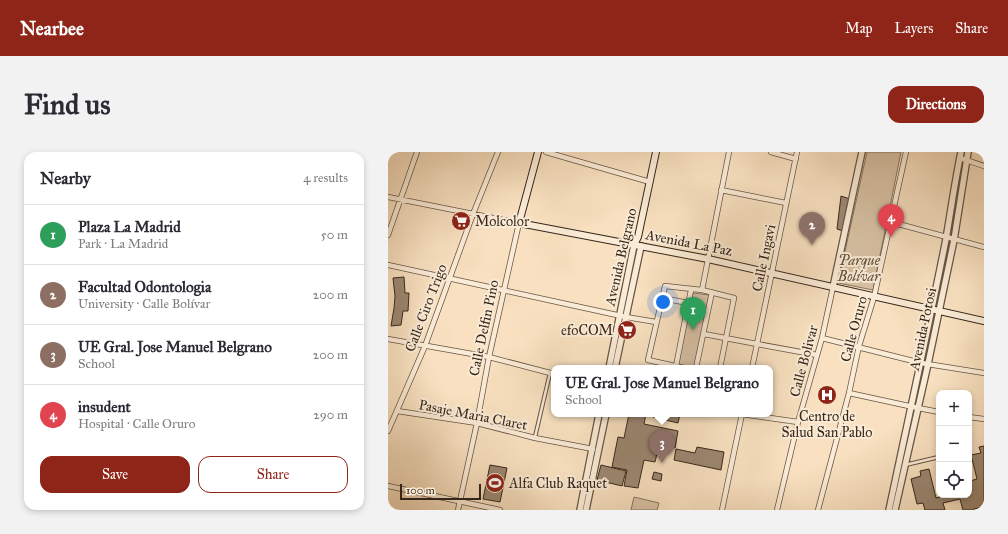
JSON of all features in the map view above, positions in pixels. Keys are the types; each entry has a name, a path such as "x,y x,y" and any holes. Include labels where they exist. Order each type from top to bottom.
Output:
{"main road":[{"name":"Calle Delfin Pino","path":"519,223 538,152"},
{"name":"Avenida Belgrano","path":"637,245 656,152"},
{"name":"Avenida La Paz","path":"519,223 708,259 984,321"}],"street":[{"path":"388,235 417,152"},
{"name":"Calle Ciro Trigo","path":"388,431 425,346 498,152"},
{"path":"546,152 650,182"},
{"path":"702,290 729,152"},
{"path":"771,152 796,160"},
{"name":"Calle Ingavi","path":"753,365 797,152"},
{"path":"834,287 862,152"},
{"name":"Calle Oruro","path":"818,510 849,393 859,346 874,297 906,152"},
{"name":"Avenida Potosi","path":"889,510 918,408 928,364 954,240 968,152"},
{"path":"960,155 966,160 984,166"},
{"name":"Avenida Potosi","path":"895,510 911,407 946,238 960,155"},
{"path":"721,190 786,203"},
{"name":"Avenida La Paz","path":"388,197 519,223"},
{"path":"891,222 984,247"},
{"name":"Calle Delfin Pino","path":"458,510 477,423 489,357 519,223"},
{"name":"Avenida Belgrano","path":"610,365 637,245"},
{"name":"Avenida Belgrano","path":"617,365 626,317 637,245"},
{"path":"388,265 626,317 656,322"},
{"path":"671,365 648,360 665,286 702,290 734,298 721,365"},
{"name":"Calle Bolivar","path":"777,510 798,422 822,338 834,287"},
{"path":"676,365 691,290"},
{"path":"697,365 712,292"},
{"path":"662,298 688,302"},
{"path":"704,334 817,355"},
{"path":"822,338 859,346 921,363 984,374"},
{"path":"388,339 489,357 551,374"},
{"path":"849,393 936,411"},
{"name":"Pasaje Maria Claret","path":"396,411 477,423 535,438 593,449"},
{"path":"580,510 599,417"},
{"path":"586,510 605,417"},
{"path":"722,510 741,417"},
{"path":"763,417 798,422"},
{"path":"972,417 984,419"},
{"path":"388,486 500,510"}],"lane":[{"path":"535,438 551,378"},
{"path":"902,464 936,458"}],"green space":[{"name":"Parque Bolívar","path":"867,152 901,152 873,290 838,283"},
{"path":"693,293 709,295 696,365 677,365"},
{"path":"634,497 659,503 657,510 631,510"}],"building":[{"path":"841,196 850,199 843,231 837,229"},
{"path":"404,277 405,293 409,293 408,311 403,311 401,325 391,326 395,296 393,278"},
{"path":"628,417 645,417 644,424 678,431 675,448 659,445 655,462 644,460 638,488 624,486 627,470 612,467 618,437 624,438"},
{"path":"653,417 679,417 678,423"},
{"path":"984,446 984,507 974,510 963,510 960,499 943,503 945,510 925,510 923,503 917,504 911,479 921,476 920,471 929,469 936,498 972,498 972,480 977,479 972,455 981,453 979,447"},
{"path":"697,447 724,452 721,470 674,460 676,449 695,453"},
{"path":"490,465 507,468 500,502 483,499"},
{"path":"601,465 626,471 622,486 597,480"},
{"path":"654,472 662,474 661,481 652,479"}],"place":[{"name":"Molcolor","path":"461,221"},
{"name":"insudent","path":"891,237"},
{"name":"Facultad Odontologia","path":"812,245"},
{"name":"efoCOM","path":"627,330"},
{"name":"Plaza La Madrid","path":"693,330"},
{"name":"Centro de Salud San Pablo","path":"827,395"},
{"name":"UE Gral. Jose Manuel Belgrano","path":"662,463"},
{"name":"Alfa Club Raquet","path":"495,483"}]}
